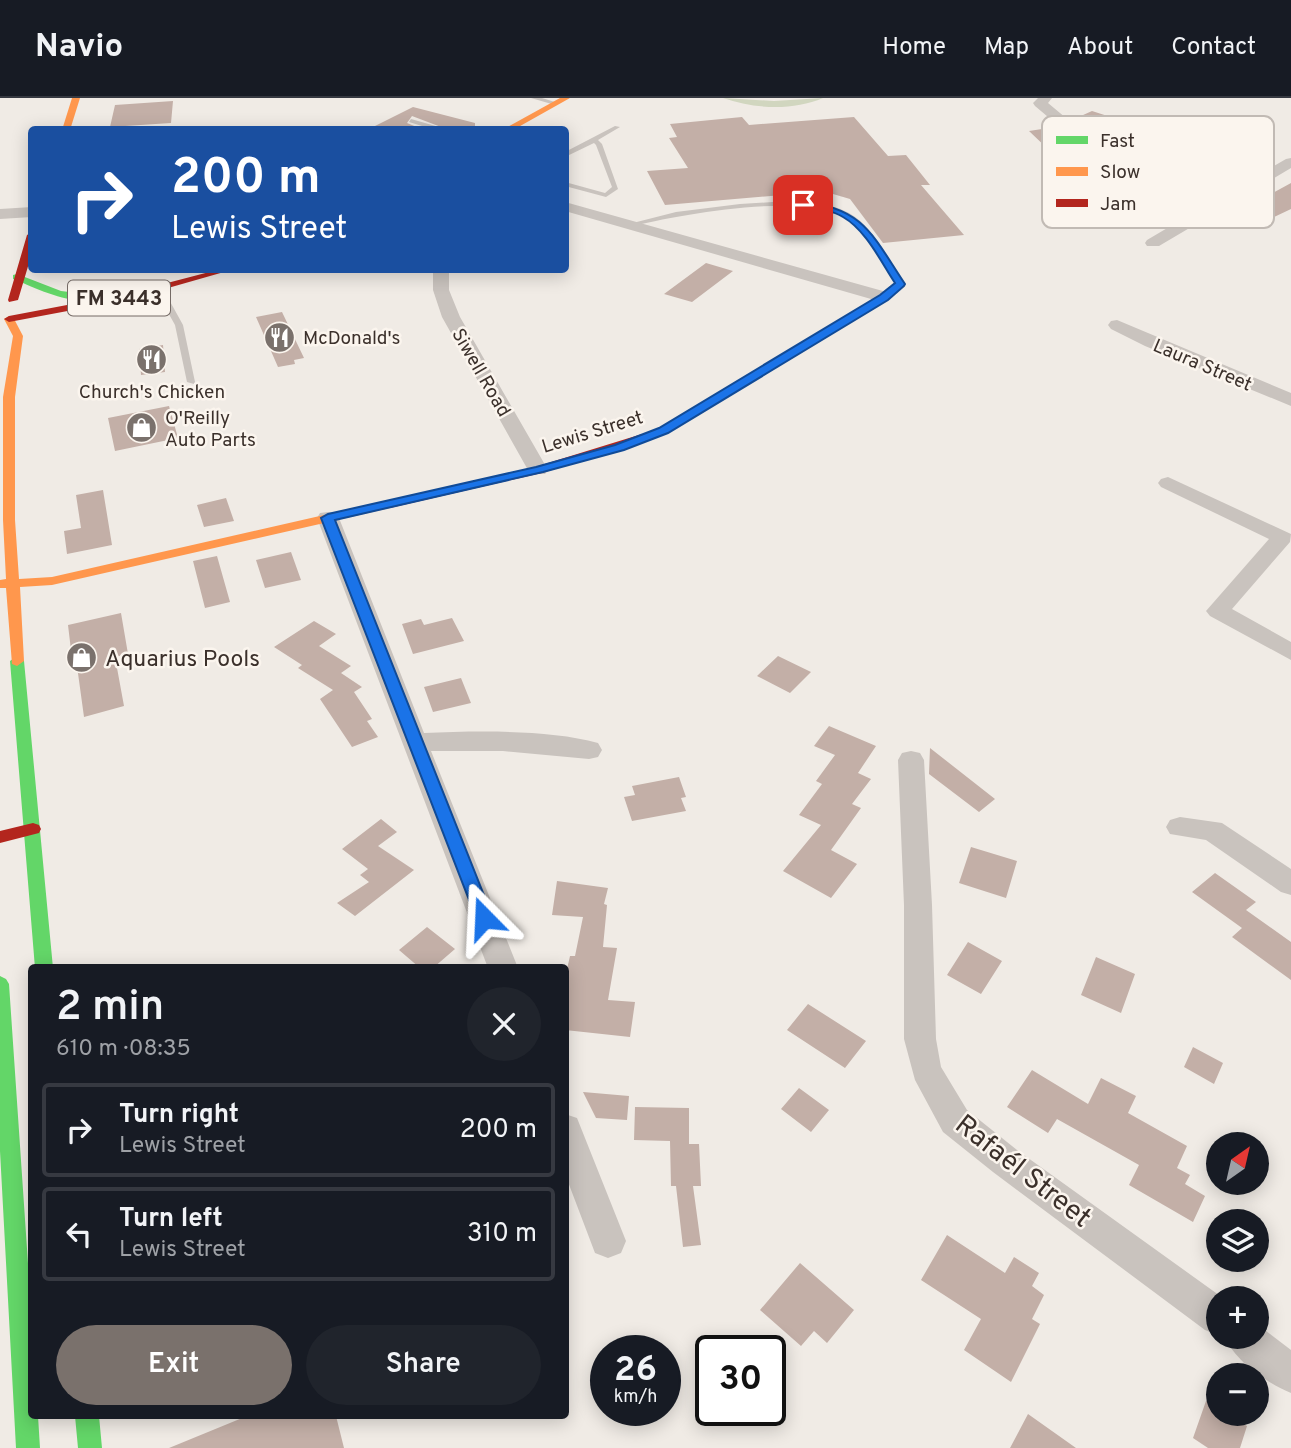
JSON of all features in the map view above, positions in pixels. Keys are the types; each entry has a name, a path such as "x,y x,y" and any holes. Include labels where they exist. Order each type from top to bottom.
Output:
{"main road":[{"path":"67,126 76,98"},
{"path":"514,126 561,101"},
{"path":"28,246 4,323 18,336 9,397 6,583 33,830 44,964"},
{"name":"FM 3443","path":"4,323 126,297 215,273"},
{"path":"17,277 59,295 126,297"},
{"name":"Lewis Street","path":"6,583 52,581 538,470 619,447 664,430 884,297"},
{"path":"0,837 33,830"},
{"path":"0,984 28,1448"},
{"path":"87,1419 90,1448"}],"street":[{"path":"1045,98 1040,103 1055,116"},
{"path":"1274,173 1291,163"},
{"path":"569,207 884,297"},
{"path":"0,214 28,212"},
{"path":"1153,243 1179,228"},
{"name":"Siwell Road","path":"441,273 441,290 450,317 538,470"},
{"name":"Laura Street","path":"1117,325 1151,342 1291,400"},
{"path":"1168,483 1282,537 1218,611 1291,652"},
{"path":"328,518 501,964"},
{"path":"417,743 480,741 589,750"},
{"name":"Rafaél Street","path":"911,760 918,905 920,1040 926,1070 955,1121 1005,1161 1206,1308"},
{"path":"1180,827 1212,831 1291,884"},
{"path":"569,1139 608,1241"},
{"path":"1259,1349 1291,1374"}],"lane":[{"path":"534,98 561,101"},
{"path":"411,121 429,126"},
{"path":"569,153 617,127"},
{"path":"569,185 606,195 616,188 599,144 594,140"},
{"path":"629,225 668,215 786,204 820,206 847,215 867,234 900,284 884,297"},
{"path":"159,289 179,325 191,382"}],"green space":[{"path":"723,98 774,101 823,98 799,105 773,107"}],"building":[{"path":"173,101 171,123 110,126 115,105"},
{"path":"413,107 475,123 475,126 438,126 412,116 407,123 414,126 375,126"},
{"path":"1092,111 1108,116 1081,116"},
{"path":"742,117 749,125 854,117 888,156 906,155 930,185 921,185 964,235 883,243 850,199 830,191 665,205 647,171 688,168 669,138 677,137 670,124"},
{"path":"1042,129 1042,143 1029,131"},
{"path":"1291,183 1291,209 1274,217 1274,192"},
{"path":"706,263 733,271 692,302 664,294"},
{"name":"McDonald's","path":"282,312 304,358 294,360 295,364 278,367 256,317"},
{"name":"Church's Chicken","path":"163,345 165,372 141,375 139,349"},
{"name":"O'Reilly Auto Parts","path":"169,406 178,438 115,451 108,418"},
{"path":"103,490 112,545 67,554 64,531 81,528 76,495"},
{"path":"226,498 234,521 204,527 197,505"},
{"path":"291,552 301,580 265,588 256,560"},
{"path":"217,556 230,602 205,608 193,561"},
{"path":"121,613 128,654 115,657 124,706 84,717 77,666 73,667 68,625"},
{"path":"452,618 464,641 413,654 402,624 421,619 424,625"},
{"path":"314,621 336,634 319,646 351,666 341,673 362,687 354,692 372,719 367,721 378,737 352,747 320,699 333,690 298,668 302,665 274,647"},
{"path":"778,656 811,672 790,693 757,676"},
{"path":"461,678 471,703 433,712 424,687"},
{"path":"829,726 876,746 858,773 871,779 852,804 861,808 831,850 857,864 831,898 783,871 821,825 799,815 822,784 816,781 835,755 814,746"},
{"path":"930,748 995,799 979,812 929,774"},
{"path":"679,777 686,797 681,798 686,811 632,821 624,797 635,795 632,786"},
{"path":"381,819 397,832 378,846 414,870 355,916 337,903 369,882 360,875 368,869 342,849"},
{"path":"971,847 1017,861 1006,898 959,883"},
{"path":"1215,873 1256,902 1246,910 1291,942 1291,980 1232,937 1242,928 1192,892"},
{"path":"557,881 608,888 604,904 607,905 603,947 617,948 608,1000 635,1002 630,1037 569,1030 568,964 570,956 575,956 583,917 552,915"},
{"path":"427,927 455,949 438,964 415,964 399,950"},
{"path":"968,942 1002,961 981,994 947,975"},
{"path":"1096,957 1135,974 1121,1013 1081,995"},
{"path":"808,1004 866,1041 845,1068 787,1030"},
{"path":"1193,1047 1223,1063 1214,1084 1184,1067"},
{"path":"1032,1070 1088,1104 1101,1078 1136,1096 1128,1113 1187,1146 1177,1168 1190,1175 1185,1184 1205,1196 1193,1222 1129,1185 1139,1165 1057,1119 1048,1133 1007,1107"},
{"path":"799,1088 829,1110 811,1132 781,1109"},
{"path":"583,1092 629,1096 627,1120 596,1118"},
{"path":"635,1107 689,1108 689,1144 699,1144 701,1186 693,1186 701,1245 683,1247 676,1186 671,1186 670,1141 634,1140"},
{"path":"947,1235 1005,1273 1014,1257 1039,1273 1032,1286 1044,1295 1032,1319 1040,1324 1011,1382 964,1350 981,1319 921,1280"},
{"path":"800,1263 854,1310 827,1343 814,1331 801,1346 760,1310"},
{"path":"1206,1401 1206,1426 1247,1426 1240,1448 1208,1448 1193,1438"},
{"path":"1028,1414 1076,1448 1010,1448"},
{"path":"240,1419 337,1419 344,1448 169,1448"}],"traffic: fast":[{"path":"17,277 59,294 86,297"},
{"path":"17,661 44,964"},
{"path":"0,984 28,1448"},
{"path":"87,1419 90,1448"}],"traffic: slow":[{"path":"67,126 76,98"},
{"path":"514,126 566,98"},
{"path":"642,438 664,430 884,297"},
{"path":"9,319 18,336 9,397 9,520 17,661"},
{"path":"0,584 52,581 390,504"}],"traffic: jam":[{"path":"13,300 28,249"},
{"path":"9,319 126,297 215,273"},
{"path":"390,504 538,470 642,438"},
{"path":"0,837 33,829"}],"place":[{"name":"McDonald's","path":"280,337"},
{"name":"Church's Chicken","path":"152,360"},
{"name":"O'Reilly Auto Parts","path":"142,428"},
{"name":"Aquarius Pools","path":"82,658"}],"route":[{"path":"484,918 328,518 538,470 619,447 664,430 884,297 900,284 867,234 847,215 820,206 803,205"}]}
